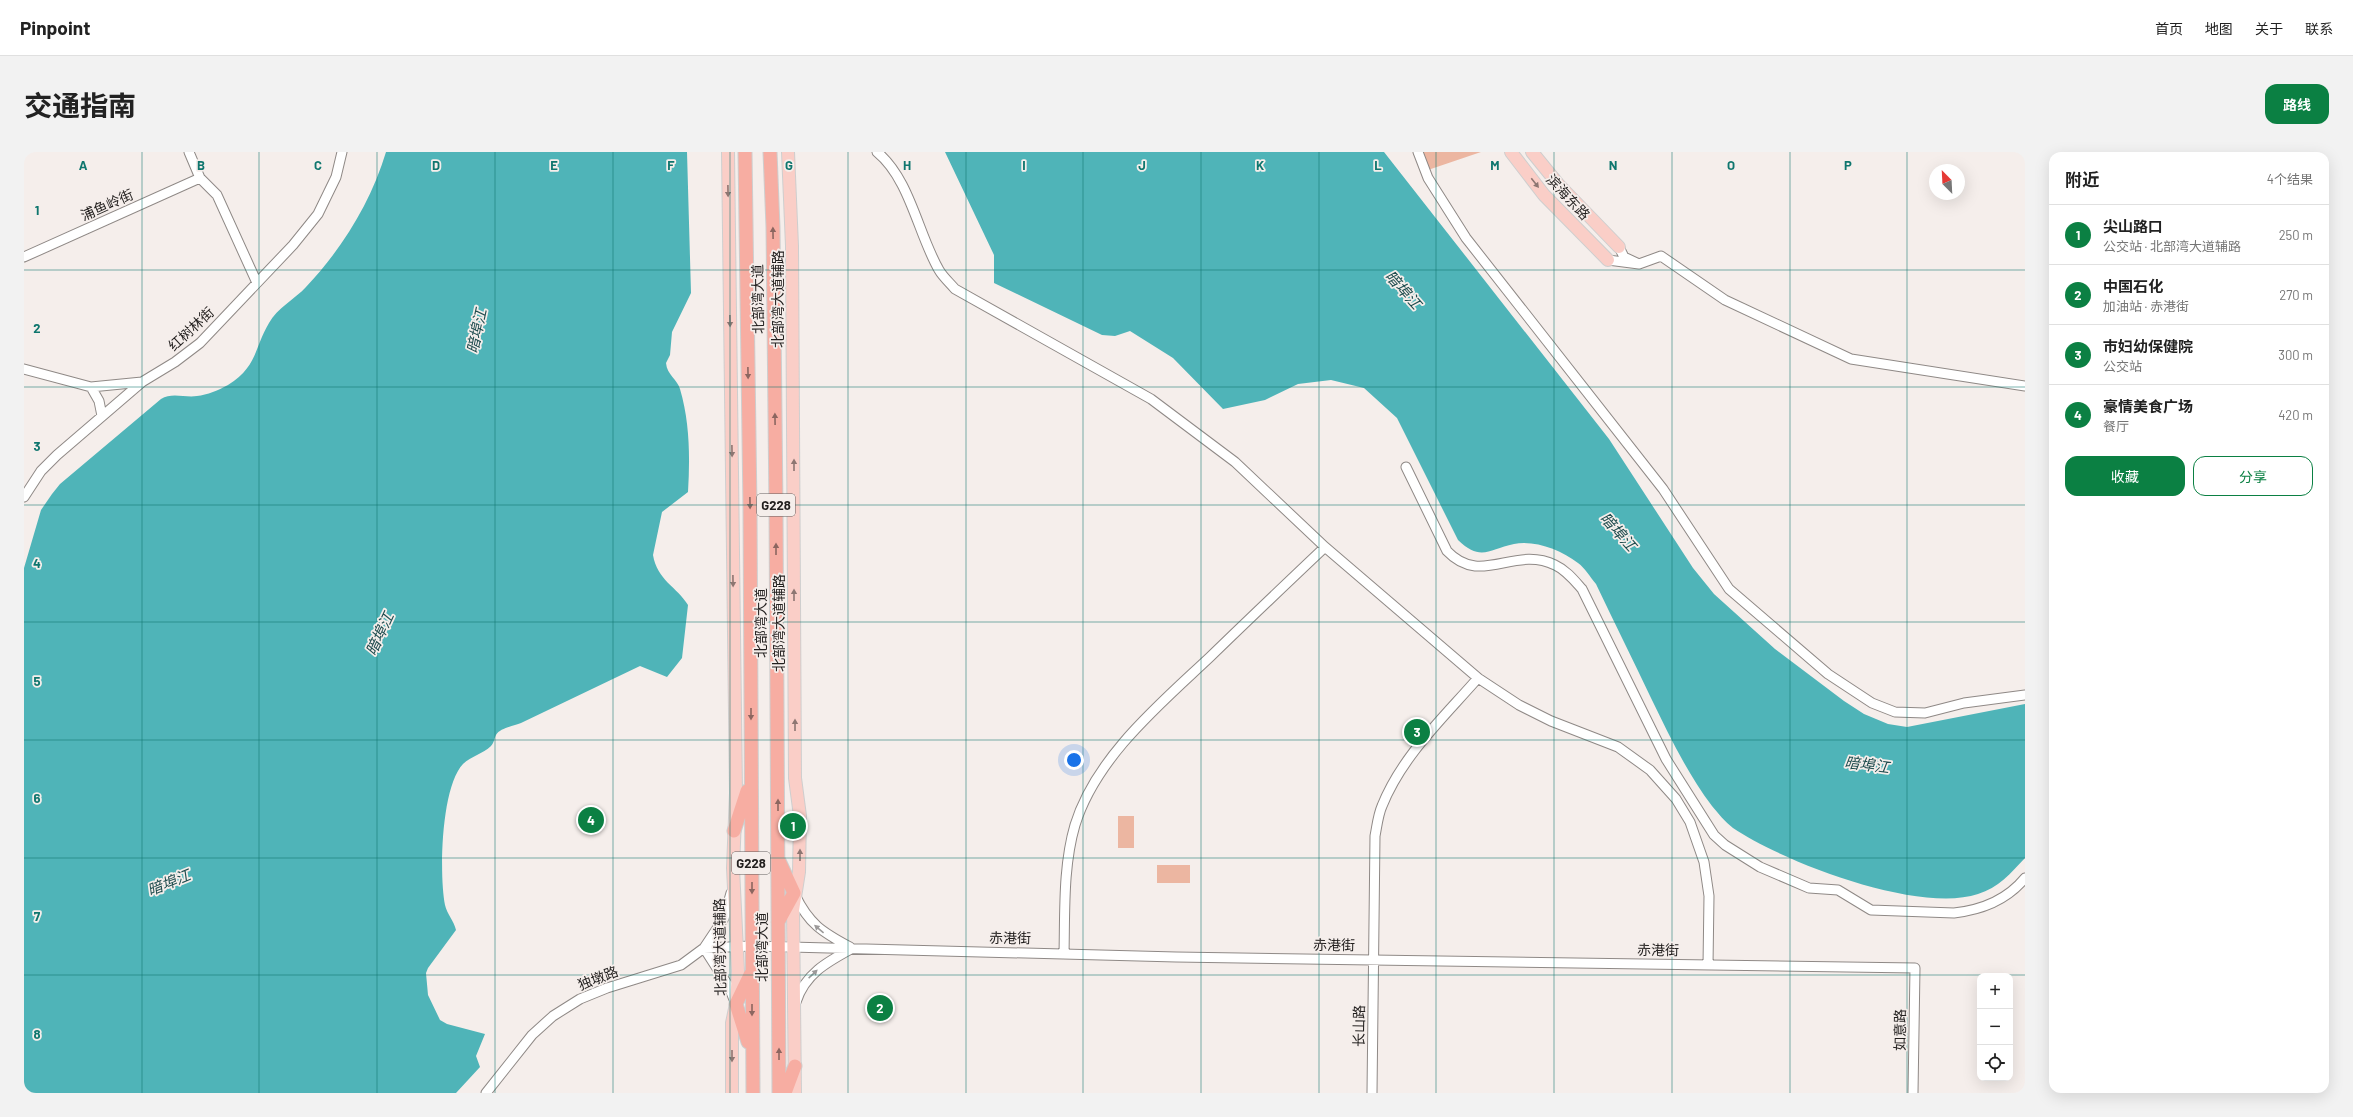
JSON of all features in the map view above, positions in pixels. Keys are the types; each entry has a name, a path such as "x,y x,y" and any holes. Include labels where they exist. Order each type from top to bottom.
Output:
{"highway":[{"name":"北部湾大道","path":"745,152 751,780 752,1093"},
{"name":"北部湾大道","path":"770,152 773,235 779,1093"},
{"path":"734,831 751,780"},
{"path":"778,858 794,893 778,922"},
{"path":"752,971 736,1004 752,1054"},
{"path":"786,1093 795,1066"}],"main road":[{"name":"北部湾大道辅路","path":"728,152 736,793 733,868 738,946 736,1004 732,1023 732,1093"},
{"name":"北部湾大道辅路","path":"788,152 792,246 795,778 800,816 800,872 794,893 795,1093"},
{"name":"滨海东路","path":"1511,152 1544,195 1608,260"},
{"name":"滨海东路","path":"1532,152 1558,184 1619,246"}],"street":[{"path":"189,152 200,178 217,195 257,283"},
{"name":"红树林街","path":"24,497 41,471 102,416 142,382 165,369 200,343 293,245 318,214 336,177 342,152"},
{"path":"878,152 895,172 940,272 955,289 1151,399 1235,462 1325,546 1478,678 1526,708 1618,747 1650,770 1676,799 1690,822 1704,862 1709,896 1708,965"},
{"path":"1418,152 1418,158 1428,178 1466,238 1663,489 1729,588 1828,674 1872,703 1895,712 1925,713 1964,703 2025,695"},
{"name":"浦鱼岭街","path":"24,257 200,178"},
{"path":"1619,246 1624,257 1638,264"},
{"path":"1608,260 1638,264 1661,256 1725,300 1851,359 2025,386"},
{"path":"24,369 91,387 142,382"},
{"path":"91,387 99,401 102,416"},
{"path":"1406,467 1447,551 1454,557 1473,567 1486,566 1523,558 1542,560 1556,565 1569,575 1582,589 1666,759 1714,835 1736,854 1760,867 1809,888 1838,890 1861,906 1876,910 1954,914 1968,912 1994,902 2015,888 2025,878"},
{"path":"1064,954 1069,851 1076,824 1094,782 1138,725 1325,546"},
{"name":"长山路","path":"1372,1093 1375,836 1381,807 1395,779 1411,754 1478,678"},
{"path":"704,948 724,918 730,901 733,868"},
{"path":"794,893 808,919 821,932 852,948"},
{"path":"704,948 752,946"},
{"name":"赤港街","path":"752,946 1374,960 1915,968"},
{"path":"704,948 729,987 736,1004"},
{"name":"独墩路","path":"486,1093 532,1035 553,1016 580,999 681,965 704,948"},
{"path":"795,1008 800,989 809,977 826,962 852,948"},
{"name":"如意路","path":"1913,1093 1915,968"}],"shaded area":[{"path":"1419,152 1481,152 1425,171"},
{"path":"1118,816 1134,816 1134,848 1118,848"},
{"path":"1157,865 1190,865 1190,883 1157,883"}],"water":[{"name":"暗埠江","path":"386,152 687,152 691,293 672,332 670,355 666,363 668,371 677,382 680,389 686,415 689,453 688,492 662,512 653,555 655,564 663,577 688,605 682,658 667,677 640,666 521,723 504,729 496,735 491,746 466,761 456,775 450,792 446,811 442,853 442,874 445,905 456,930 428,968 426,973 428,995 440,1020 447,1024 485,1034 476,1056 480,1067 456,1093 24,1093 24,568 41,510 60,484 161,399 170,396 192,396 209,393 228,385 245,371 250,364 272,318 281,308 306,287 332,257 354,224 364,207 380,171"},
{"name":"暗埠江","path":"945,152 1384,152 1609,439 1693,568 1714,594 1775,649 1844,701 1864,714 1888,724 1907,727 2025,704 2025,858 1998,884 1978,894 1953,898 1922,897 1888,891 1817,869 1755,841 1733,828 1712,806 1686,767 1596,584 1581,565 1556,550 1530,543 1514,544 1485,552 1473,551 1466,547 1458,540 1397,418 1364,388 1331,380 1298,384 1265,400 1223,409 1173,358 1130,331 1115,336 1102,335 994,283 994,255"}],"place":[{"name":"巿妇幼保健院","path":"1417,732"},
{"name":"豪情美食广场","path":"591,820"},
{"name":"尖山路口","path":"793,826"},
{"name":"中国石化","path":"880,1008"}]}
